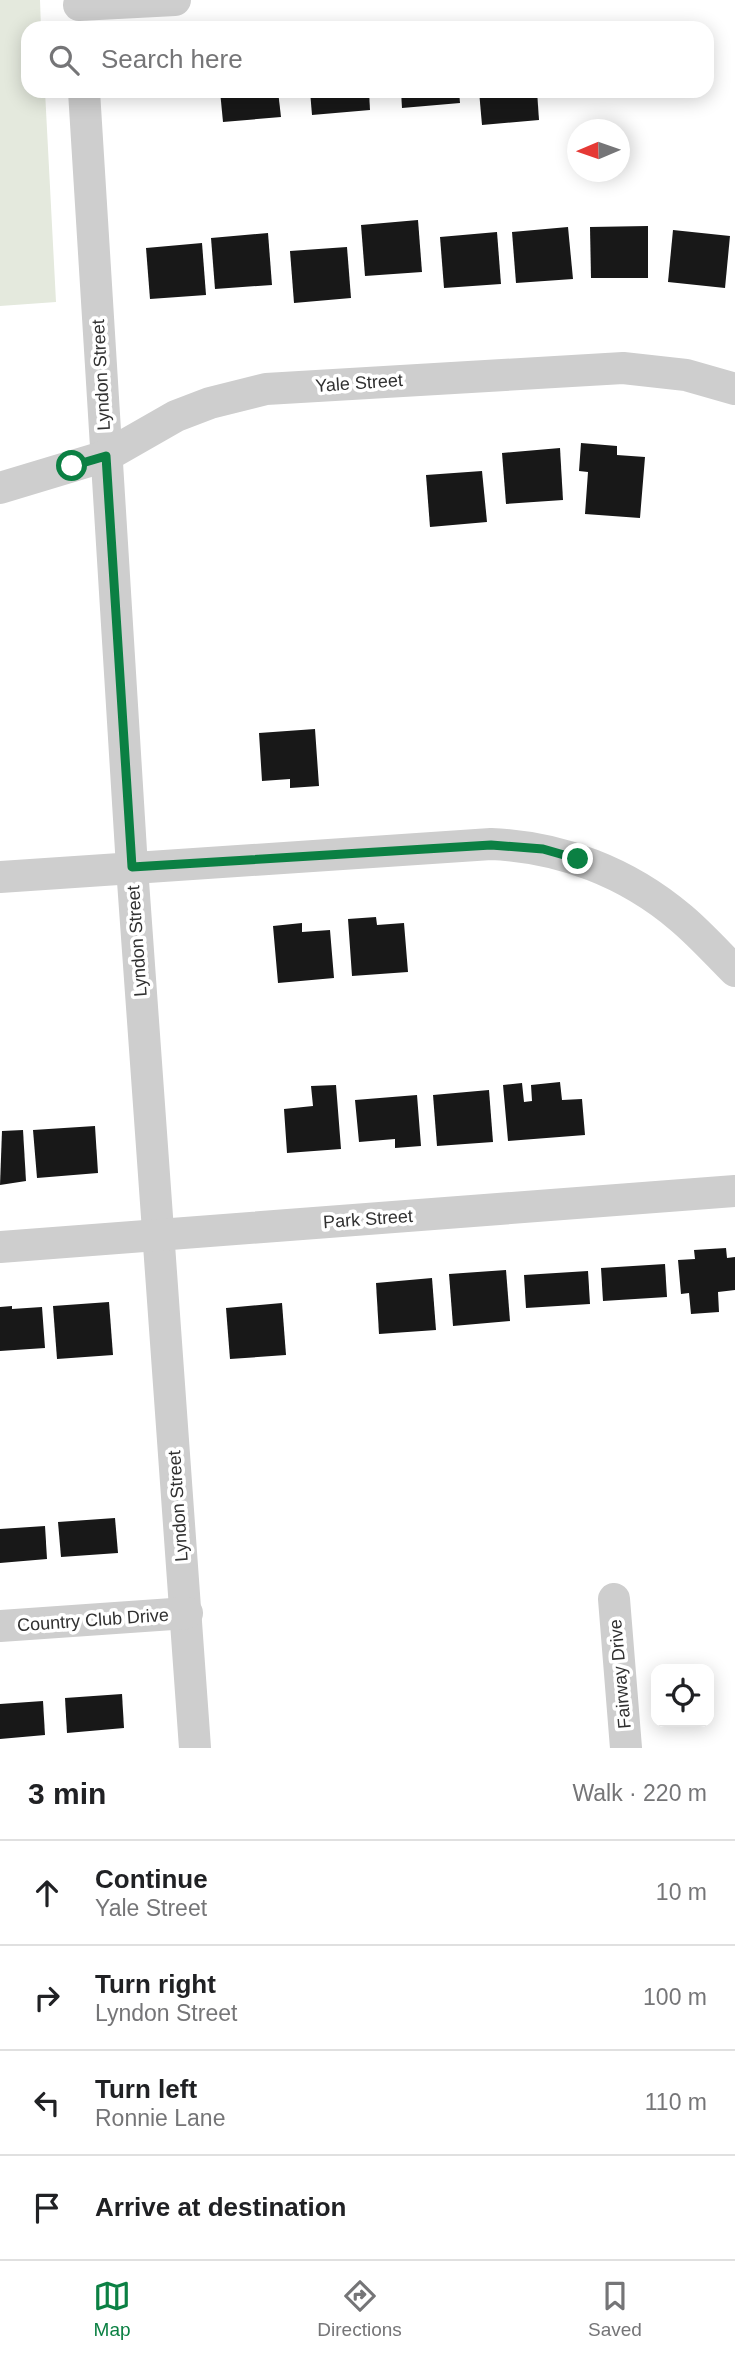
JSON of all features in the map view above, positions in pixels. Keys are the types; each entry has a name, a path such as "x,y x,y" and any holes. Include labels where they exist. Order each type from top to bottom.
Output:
{"street":[{"path":"79,11 175,0"},
{"name":"Lyndon Street","path":"84,98 132,867 195,1748"},
{"name":"Yale Street","path":"0,488 106,456 176,416 230,397 266,389 623,368 687,375 735,389"},
{"path":"0,877 491,845 543,849 606,870 650,894 682,919 735,971"},
{"name":"Park Street","path":"0,1247 735,1191"},
{"name":"Fairway Drive","path":"614,1599 626,1748"},
{"name":"Country Club Drive","path":"0,1626 187,1613"}],"shaded area":[{"path":"0,0 40,0 41,21 21,21 21,98 45,98 56,302 0,306"}],"building":[{"path":"221,98 279,98 281,117 223,122"},
{"path":"311,98 369,98 370,110 312,115"},
{"path":"401,98 460,98 460,103 402,108"},
{"path":"480,98 537,98 539,120 482,125"},
{"path":"418,220 422,272 365,276 361,225"},
{"path":"648,226 648,278 591,278 590,227"},
{"path":"568,227 573,279 516,283 512,232"},
{"path":"673,230 730,236 725,288 668,282"},
{"path":"497,232 501,284 444,288 440,237"},
{"path":"268,233 272,285 215,289 211,238"},
{"path":"202,243 206,295 150,299 146,248"},
{"path":"347,247 351,298 294,303 290,251"},
{"path":"581,443 617,446 617,455 645,457 640,518 585,514 588,472 579,471"},
{"path":"560,448 563,500 506,504 502,453"},
{"path":"482,471 487,522 430,527 426,475"},
{"path":"315,729 319,786 290,788 290,779 262,781 259,733"},
{"path":"376,917 377,925 404,923 408,972 352,976 348,919"},
{"path":"302,923 302,932 330,930 334,978 278,983 273,926"},
{"path":"560,1082 562,1100 582,1099 585,1135 508,1141 503,1085 522,1083 524,1102 532,1101 531,1085"},
{"path":"336,1085 341,1149 287,1153 284,1109 313,1106 311,1086"},
{"path":"489,1090 493,1142 437,1146 433,1095"},
{"path":"417,1095 421,1146 395,1148 395,1139 359,1142 355,1100"},
{"path":"95,1126 98,1173 37,1178 33,1130"},
{"path":"23,1130 26,1181 0,1185 2,1131"},
{"path":"726,1248 727,1258 735,1257 735,1290 718,1292 719,1312 691,1314 689,1293 681,1294 678,1260 695,1259 694,1250"},
{"path":"665,1264 667,1297 603,1301 601,1268"},
{"path":"506,1270 510,1321 453,1326 449,1274"},
{"path":"588,1271 590,1304 526,1308 524,1275"},
{"path":"432,1278 436,1330 379,1334 376,1283"},
{"path":"109,1302 113,1355 57,1359 53,1306"},
{"path":"282,1303 286,1355 230,1359 226,1308"},
{"path":"12,1306 12,1309 42,1307 45,1348 0,1351 0,1307"},
{"path":"115,1518 118,1553 61,1557 58,1522"},
{"path":"45,1526 47,1559 0,1563 0,1529"},
{"path":"122,1694 124,1728 67,1733 65,1698"},
{"path":"43,1701 45,1735 0,1739 0,1704"}],"route":[{"path":"72,466 106,456 132,867 491,845 543,849 578,859"}]}
